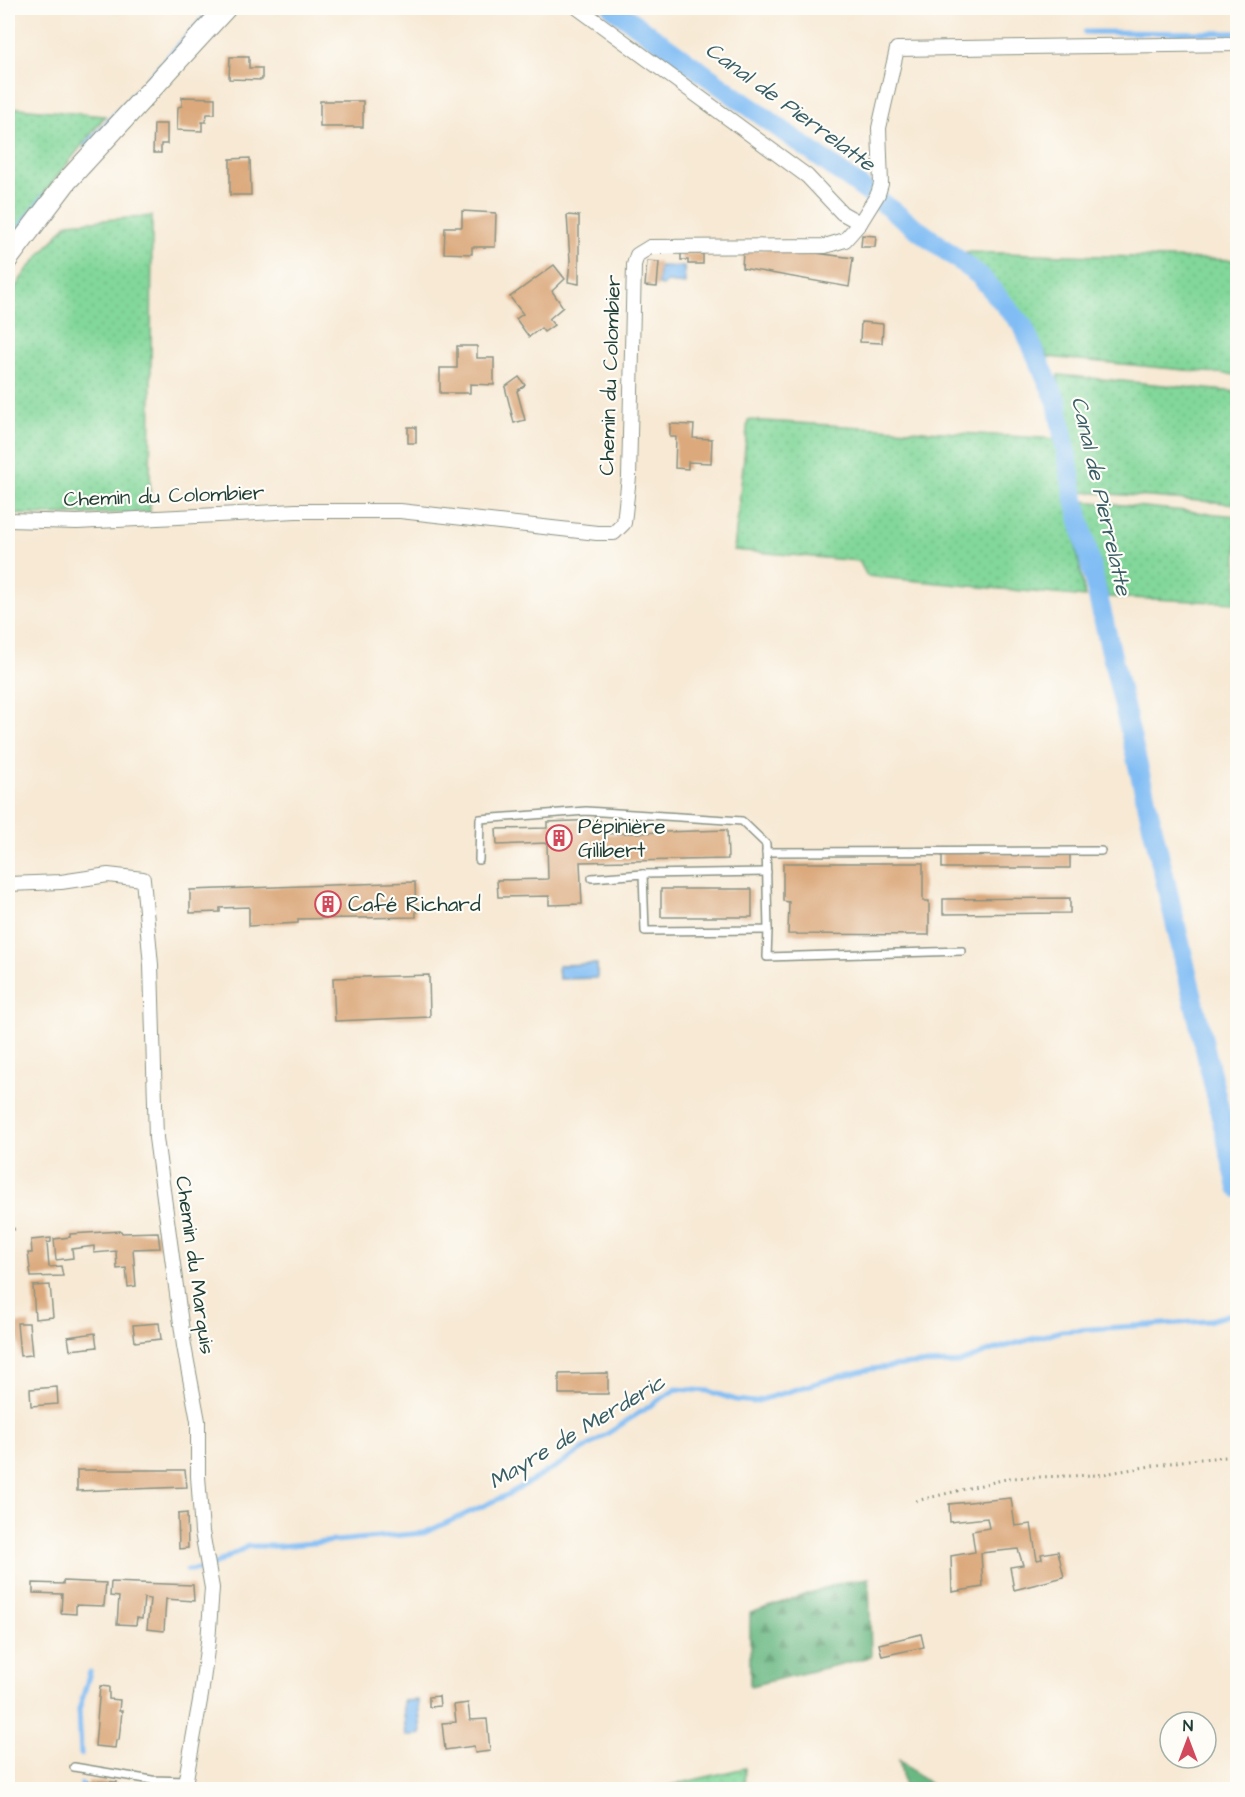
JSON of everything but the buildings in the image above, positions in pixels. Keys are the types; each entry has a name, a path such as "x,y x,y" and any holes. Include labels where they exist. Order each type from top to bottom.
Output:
{"street":[{"path":"8,259 67,181 226,8"},
{"path":"579,8 807,176 842,213 860,223"},
{"name":"Chemin du Colombier","path":"8,520 77,522 296,512 400,511 597,534 614,533 624,523 629,477 634,265 637,255 650,248 825,246 845,240 860,223 878,194 880,184 879,128 897,49 1238,44"},
{"name":"Chemin du Marquis","path":"8,884 61,882 108,875 143,879 151,965 156,1138 184,1346 198,1421 198,1476 202,1532 212,1588 208,1642 185,1785"}],"lane":[{"path":"479,860 480,819 586,811 742,821 766,844 767,957 962,951"},
{"path":"766,852 1101,851"},
{"path":"592,878 643,874 767,872"},
{"path":"643,874 645,931 768,930"},
{"path":"74,1767 185,1785"}],"path":[{"path":"8,1230 15,1229"},
{"path":"916,1501 1010,1478 1097,1475 1188,1460 1238,1456"}],"green space":[{"path":"8,107 105,116 8,239"},
{"path":"152,216 150,512 8,514 8,297 28,269 68,223"},
{"path":"966,252 1237,260 1237,375 1048,357 1026,319"},
{"path":"1058,375 1237,392 1237,504 1073,491"},
{"path":"748,420 1057,439 1085,597 867,576 859,561 734,550"},
{"path":"1082,501 1237,516 1237,603 1108,597"},
{"path":"869,1578 871,1657 750,1686 750,1613 843,1582"},
{"path":"899,1760 935,1788 936,1789 905,1789"},
{"path":"745,1768 744,1789 655,1789"}],"water":[{"path":"659,266 684,267 685,284 667,282 663,286 658,285"},
{"path":"597,964 597,978 559,979 558,965"},
{"path":"418,1700 421,1734 406,1736 403,1701"}],"waterway":[{"path":"86,146 213,8"},
{"name":"Canal de Pierrelatte","path":"613,8 980,276 1023,326 1057,402 1073,491 1238,1188"},
{"path":"1085,32 1238,33"},
{"path":"8,243 44,196"},
{"name":"Mayre de Merderic","path":"187,1570 206,1569 248,1546 280,1546 424,1533 507,1495 562,1463 676,1389 708,1391 736,1400 754,1402 840,1376 872,1369 911,1364 959,1363 992,1350 1061,1331 1208,1321 1238,1312"},
{"name":"Mayre de Merderic","path":"81,1754 79,1710 90,1672"},
{"name":"Mayre de Merderic","path":"82,1784 83,1790"}],"place":[{"name":"Pépinière Gilibert","path":"559,838"},
{"name":"Café Richard","path":"328,904"}]}
